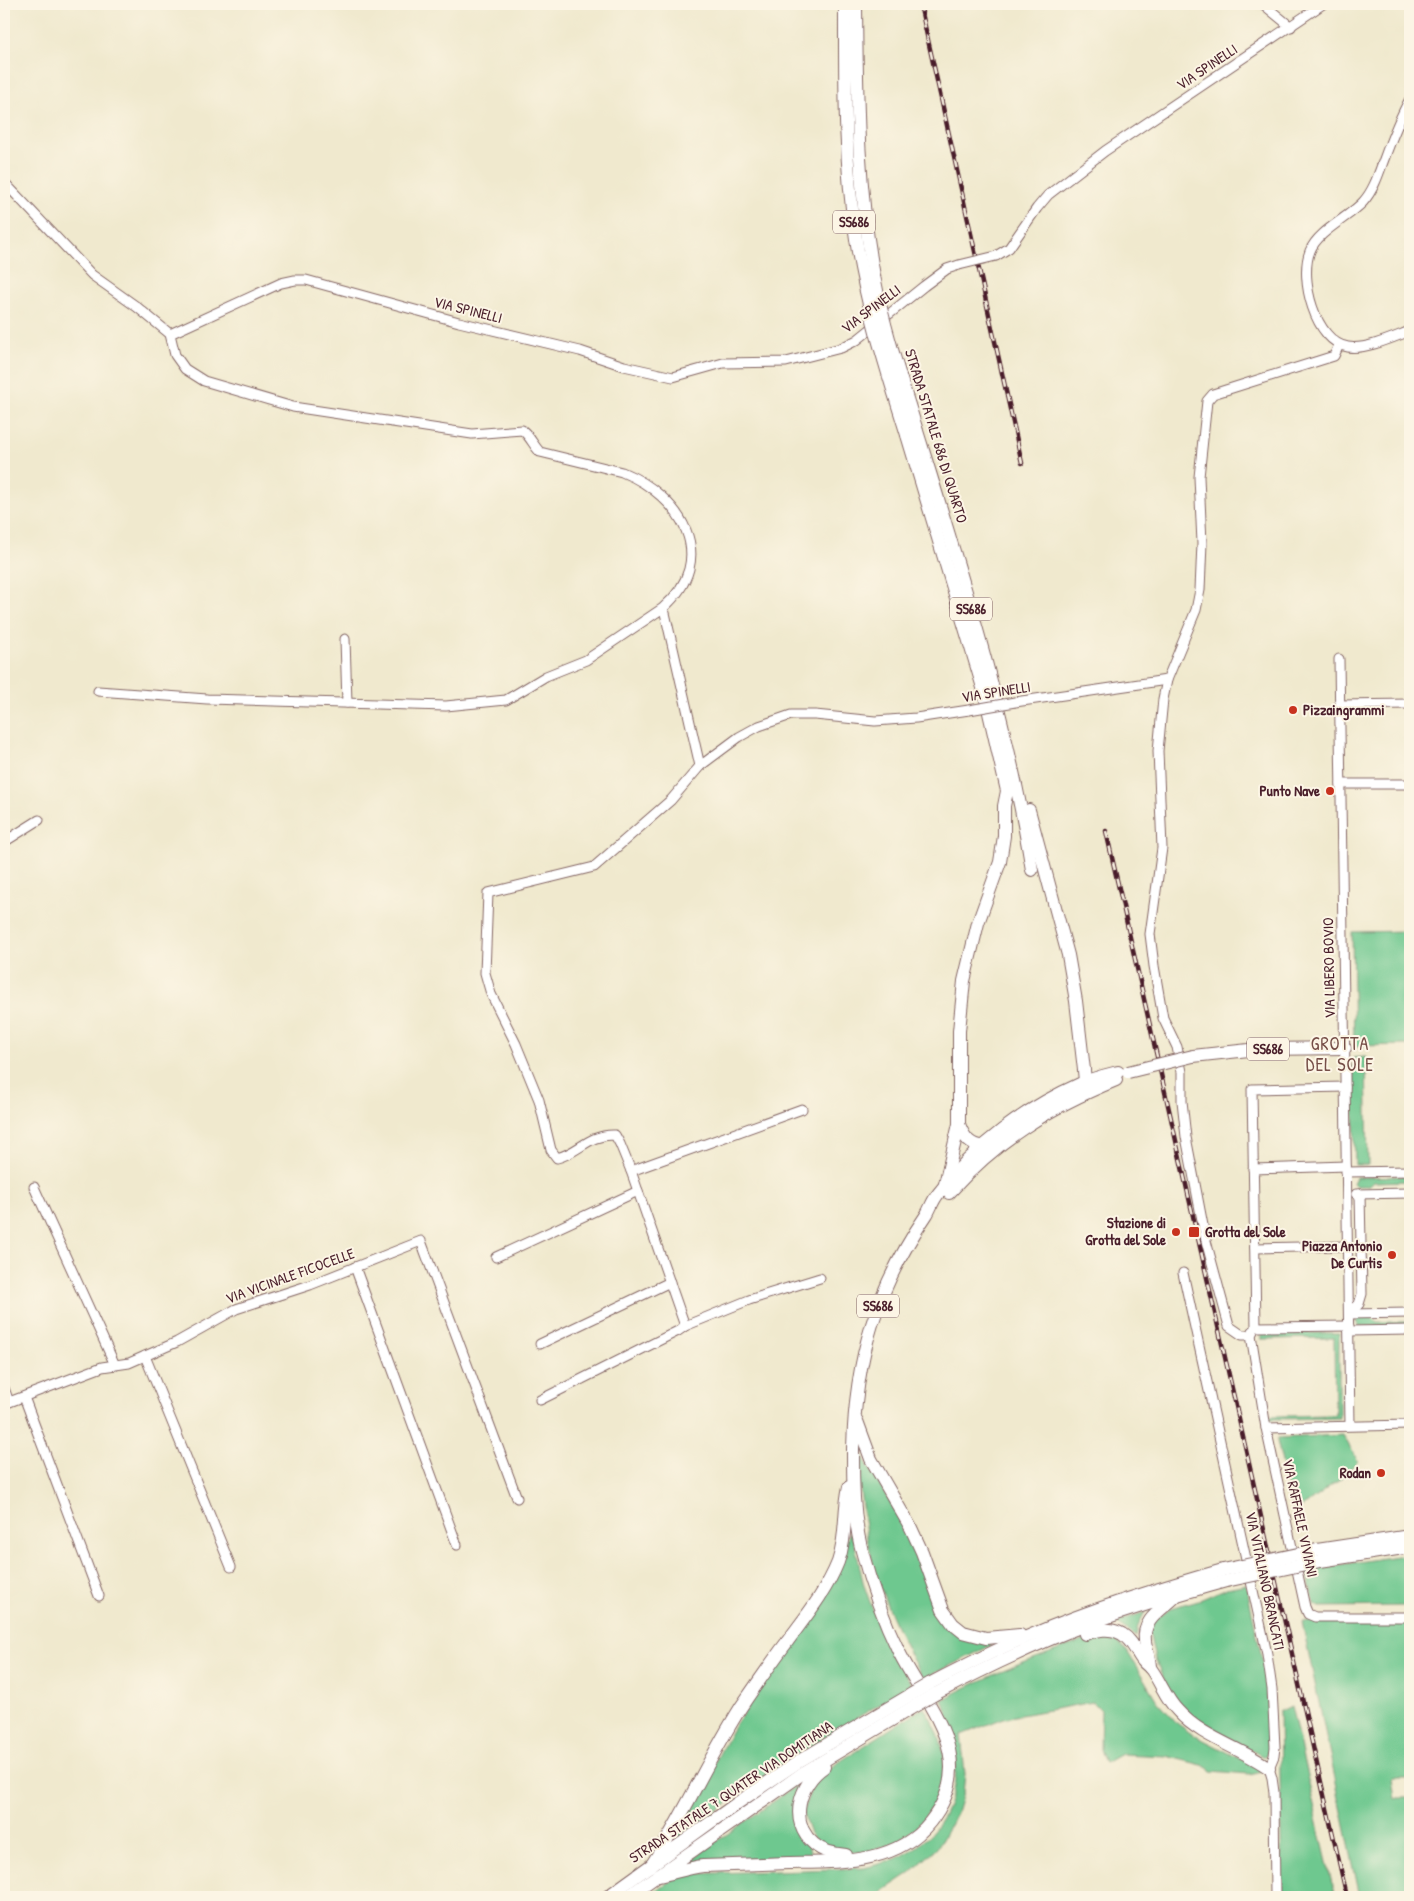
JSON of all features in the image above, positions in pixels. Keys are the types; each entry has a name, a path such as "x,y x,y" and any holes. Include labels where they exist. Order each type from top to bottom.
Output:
{"highway":[{"name":"STRADA STATALE 686 DI QUARTO","path":"845,4 847,141 856,241 883,356 912,433 989,671 1012,790 1032,870"},
{"name":"STRADA STATALE 686 DI QUARTO","path":"856,4 858,136 862,190 875,282 912,433"},
{"name":"SS686","path":"945,1184 959,1124 959,1031 964,981 978,923 1000,862 1004,836 1004,806 1012,790 1027,804 1068,955 1085,1082 1076,1096"},
{"name":"SS686","path":"853,1470 854,1414 866,1343 884,1290 908,1242 930,1210 935,1197 945,1184 982,1147 1018,1124 1054,1097 1085,1082 1192,1056 1258,1049 1344,1048"},
{"name":"SS686","path":"1083,1058 1097,1070 1123,1072"},
{"name":"SS686","path":"930,1210 1018,1124 1076,1096 1120,1078 1123,1072"},
{"path":"959,1124 963,1136 970,1143 982,1147"},
{"name":"SS686","path":"982,1147 998,1145"},
{"path":"854,1414 870,1459 911,1528 922,1552 943,1610 963,1632 986,1638 1000,1638 1012,1635 1028,1636"},
{"path":"853,1470 861,1548 878,1607 900,1654 940,1722 947,1738 951,1765 948,1787 942,1804 922,1832 912,1840 892,1851 853,1861 702,1866 688,1868 673,1874 654,1871 665,1845 712,1755 735,1717 756,1684 827,1586 842,1547 846,1522 846,1496 853,1470"},
{"name":"STRADA STATALE 7 QUATER VIA DOMITIANA","path":"627,1897 654,1871 736,1804 801,1760 1028,1636 1153,1590 1410,1536"},
{"name":"STRADA STATALE 7 QUATER VIA DOMITIANA","path":"1318,1555 1410,1547"},
{"name":"STRADA STATALE 7 QUATER VIA DOMITIANA","path":"932,1689 1067,1633 1137,1607 1177,1595 1224,1576"},
{"path":"1150,1668 1150,1659 1145,1640 1147,1625 1152,1616 1177,1595"},
{"path":"1067,1633 1085,1634 1099,1629 1118,1632 1131,1643 1144,1663 1150,1668 1170,1702 1186,1719 1203,1731 1269,1768"},
{"name":"STRADA STATALE 7 QUATER VIA DOMITIANA","path":"607,1897 654,1871 915,1699"},
{"path":"834,1753 826,1766 815,1773 804,1788 799,1807 802,1824 813,1843 822,1850 833,1854 869,1856"}],"street":[{"path":"1263,4 1291,27"},
{"name":"VIA SPINELLI","path":"170,334 281,283 306,280 459,322 580,350 624,366 672,377 723,363 786,362 841,348 858,340 948,269 996,256 1009,248 1048,195 1105,151 1323,4"},
{"path":"1410,99 1367,197 1349,215 1316,241 1310,252 1307,265 1308,282 1314,311 1325,333 1339,345 1358,347 1410,331"},
{"path":"4,182 92,275 137,307 170,334 175,355 185,369 204,382 296,408 472,434 522,430 540,452 633,476 665,500 678,515 692,550 689,568 682,586 664,611 586,660 546,676 506,700 446,706 207,699 98,691"},
{"path":"1339,345 1334,356 1213,394 1208,398 1199,477 1202,543 1200,590 1196,610 1167,680 1161,713 1158,751 1162,848 1150,934 1163,1018 1177,1047 1179,1056 1183,1087 1182,1101 1194,1184 1206,1241 1231,1328 1242,1335 1253,1331 1349,1328 1410,1330"},
{"path":"664,611 700,766"},
{"path":"345,639 347,703"},
{"name":"VIA LIBERO BOVIO","path":"1339,659 1350,1425"},
{"name":"VIA SPINELLI","path":"631,1171 615,1135 605,1135 585,1142 565,1156 557,1158 550,1150 539,1100 516,1044 491,994 485,973 488,894 594,867 670,800 700,766 739,737 759,726 791,715 816,715 875,721 916,718 1167,680"},
{"path":"1340,705 1410,704"},
{"path":"1341,784 1410,784"},
{"path":"4,842 39,820"},
{"name":"VIA RAFFAELE VIVIANI","path":"1345,1087 1252,1089 1255,1248 1253,1331 1266,1428 1308,1614 1315,1617 1410,1617"},
{"path":"685,1326 631,1171 802,1109"},
{"path":"1253,1168 1410,1171"},
{"path":"34,1187 115,1365"},
{"path":"496,1257 638,1191"},
{"path":"1347,1194 1410,1193"},
{"path":"1349,1314 1359,1304 1361,1299 1360,1194"},
{"name":"VIA VICINALE FICOCELLE","path":"6,1403 102,1367 129,1363 177,1342 236,1309 310,1285 421,1241 517,1498"},
{"path":"1255,1248 1348,1246"},
{"path":"355,1267 457,1545"},
{"name":"VIA VITALIANO BRANCATI","path":"1183,1273 1269,1662 1275,1737 1274,1756 1269,1768 1274,1792 1275,1897"},
{"path":"540,1400 685,1326 749,1300 820,1278"},
{"path":"540,1344 670,1282"},
{"path":"1349,1314 1410,1313"},
{"path":"145,1356 231,1567"},
{"path":"4,1388 6,1403"},
{"path":"24,1397 98,1596"},
{"path":"1266,1428 1410,1425"}],"green space":[{"path":"1410,931 1410,1045 1354,1046 1352,932"},
{"path":"1366,1057 1368,1165 1355,1165 1353,1058"},
{"path":"1410,1176 1410,1181 1373,1182 1369,1186 1356,1186 1353,1183 1356,1177"},
{"path":"1358,1317 1372,1317 1377,1322 1410,1322 1410,1326 1359,1326 1356,1322"},
{"path":"1261,1333 1339,1333 1339,1418 1269,1419 1268,1416 1335,1415 1334,1338 1261,1339"},
{"path":"1343,1435 1358,1461 1341,1478 1294,1513 1277,1441 1278,1438"},
{"path":"860,1452 906,1529 940,1613 992,1645 923,1679 901,1637 876,1575 870,1553 862,1506 859,1472"},
{"path":"850,1532 865,1588 874,1613 912,1685 818,1741 752,1785 672,1843 733,1728 823,1600"},
{"path":"1410,1554 1410,1606 1319,1607 1314,1604 1306,1570"},
{"path":"1246,1584 1267,1689 1269,1748 1264,1757 1204,1725 1181,1705 1168,1689 1155,1659 1149,1632 1153,1622 1171,1608 1202,1599 1227,1588"},
{"path":"1145,1612 1138,1625 1136,1637 1122,1626 1113,1623"},
{"path":"1410,1621 1410,1778 1392,1778 1395,1798 1410,1798 1410,1897 1360,1897 1302,1622"},
{"path":"1103,1636 1114,1639 1127,1651 1157,1701 1178,1724 1192,1734 1261,1771 1249,1774 1212,1771 1206,1766 1166,1756 1121,1754 1105,1763 1100,1749 1101,1710 1093,1702 1004,1718 961,1735 965,1774 963,1793 957,1813 937,1848 910,1873 874,1897 647,1897 667,1883 686,1874 864,1868 902,1856 923,1842 936,1827 946,1810 953,1792 956,1773 956,1753 952,1734 945,1716 948,1713 942,1700 1015,1666 1091,1638"},
{"path":"1291,1706 1335,1897 1282,1897 1279,1712"},
{"path":"924,1707 937,1732 944,1760 942,1780 936,1799 926,1816 896,1842 877,1849 857,1852 837,1850 817,1841 810,1833 803,1810 816,1777"},
{"path":"800,1783 794,1801 806,1843 812,1856 686,1863"}],"railway":[{"path":"920,4 1022,463"},
{"path":"1106,831 1347,1897"}],"place":[{"name":"Pizzaingrammi","path":"1293,710"},
{"name":"Punto Nave","path":"1330,791"},
{"name":"Stazione di Grotta del Sole","path":"1176,1232"},
{"name":"Grotta del Sole","path":"1194,1232"},
{"name":"Piazza Antonio De Curtis","path":"1392,1255"},
{"name":"Rodan","path":"1381,1473"}],"district":[{"name":"GROTTA DEL SOLE","path":"1340,1054"}]}
